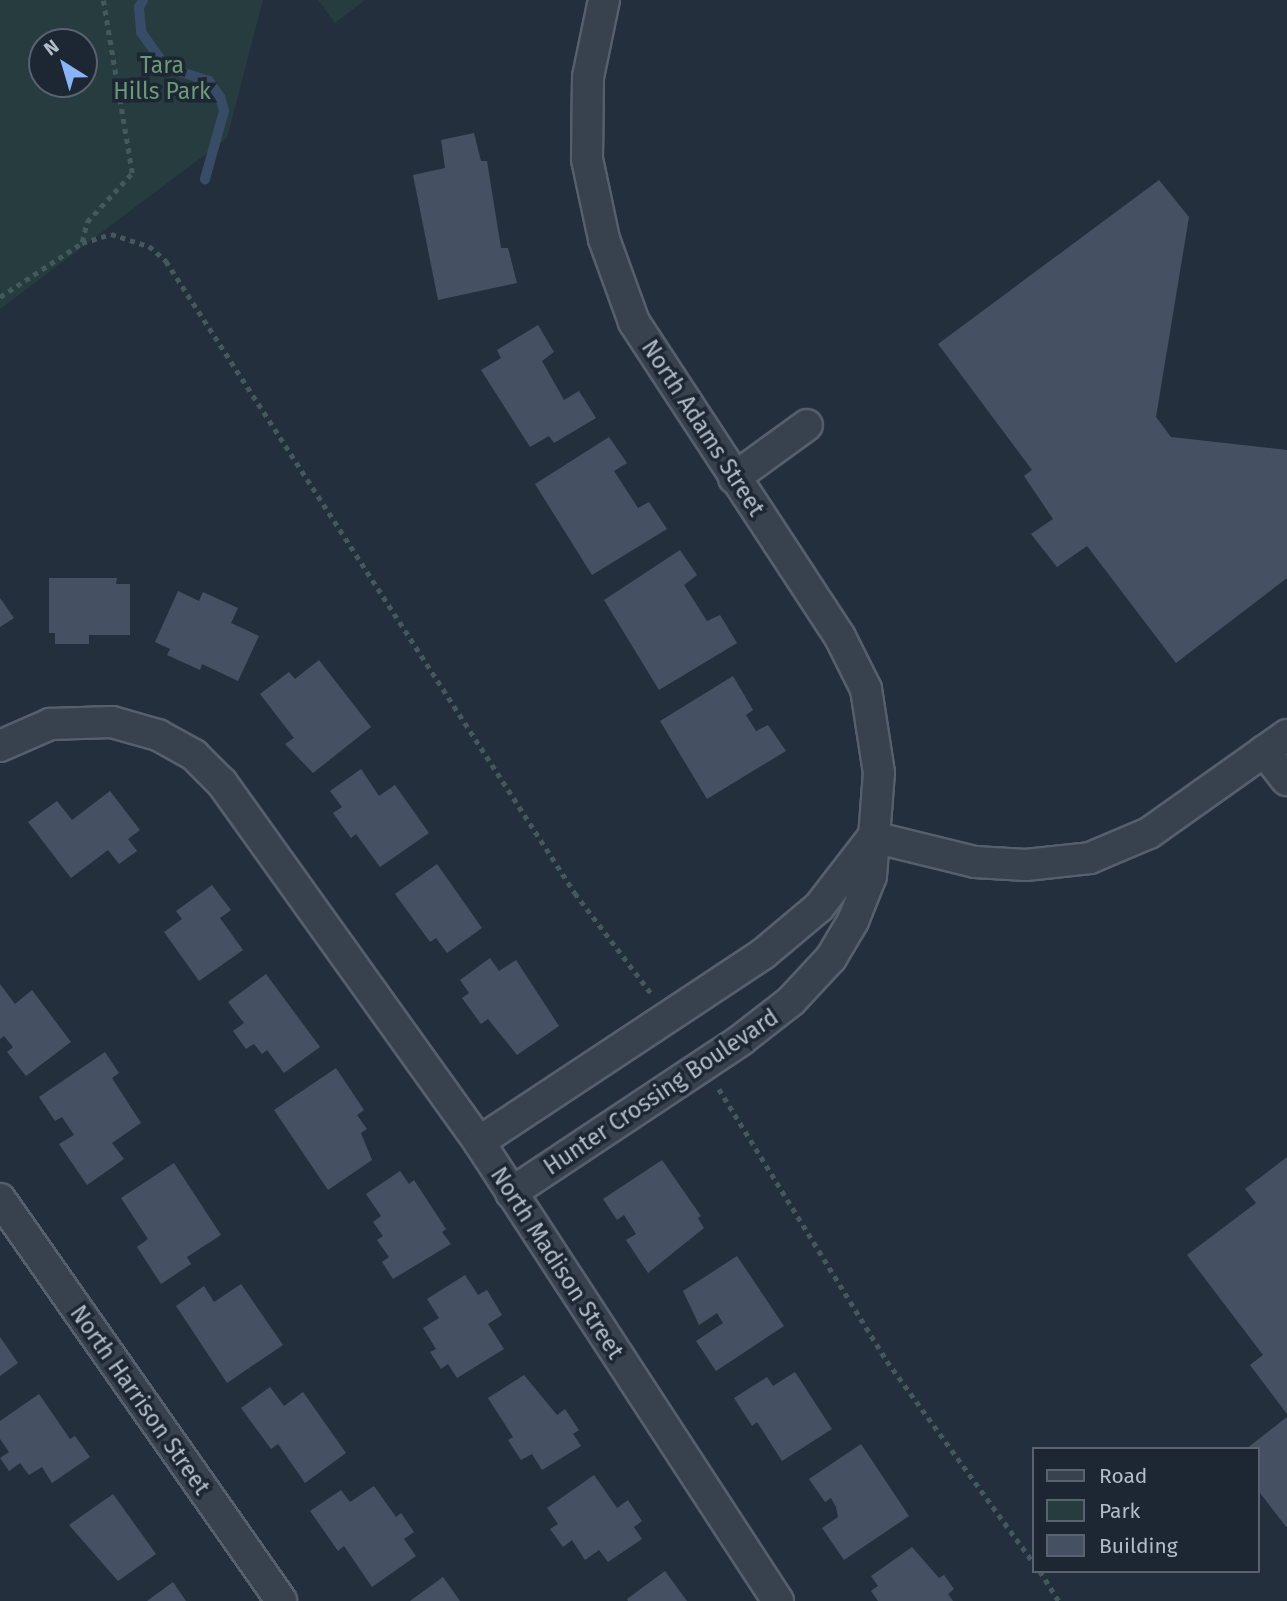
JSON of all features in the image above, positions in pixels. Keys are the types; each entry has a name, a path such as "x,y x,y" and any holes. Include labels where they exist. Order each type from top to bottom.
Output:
{"street":[{"name":"North Adams Street","path":"604,0 588,77 587,159 604,239 634,322 825,613 866,690 879,773 873,836"},
{"path":"734,478 807,425"},
{"name":"North Madison Street","path":"0,746 50,724 112,722 158,736 194,755 256,826 479,1142 778,1601"},
{"path":"479,1142 670,1019 763,954 819,907 873,836 975,862 1026,865 1090,858 1149,833 1276,743 1287,780"},
{"name":"Hunter Crossing Boulevard","path":"511,1194 704,1066 791,1001 831,958 853,921 871,876 873,836"},
{"name":"North Harrison Street","path":"0,1199 281,1601"}],"path":[{"path":"82,243 87,222 132,173 103,0"},
{"path":"0,298 82,243 111,234 129,237 166,261 575,893 670,1019"},
{"path":"704,1066 887,1361 1032,1561"},
{"path":"1041,1573 1059,1601"}],"green space":[{"name":"Tara Hills Park","path":"0,0 263,0 227,138 0,309"},
{"path":"318,0 365,0 335,23"}],"building":[{"path":"474,133 481,161 487,161 501,248 508,248 517,283 438,300 413,175 445,168 441,140"},
{"path":"1159,180 1189,217 1156,417 1171,437 1287,450 1287,578 1176,663 1087,546 1057,567 1031,534 1053,519 1024,476 1032,470 938,344"},
{"path":"538,325 554,352 542,361 564,400 579,391 596,418 554,443 549,436 530,447 481,370 501,358 497,350"},
{"path":"609,437 627,463 614,471 638,508 649,502 667,529 592,575 535,484"},
{"path":"680,550 697,575 684,585 707,621 720,615 737,643 659,690 604,600"},
{"path":"49,578 117,578 116,584 130,584 130,635 89,635 89,644 55,644 55,633 49,633"},
{"path":"178,591 199,601 203,592 238,608 231,623 259,636 238,681 202,664 200,670 167,655 170,649 155,642"},
{"path":"0,598 14,618 0,627"},
{"path":"319,660 371,727 313,773 285,744 294,738 260,694 289,672 295,679"},
{"path":"733,676 753,710 746,715 756,731 768,725 786,751 707,799 660,721"},
{"path":"361,769 379,796 395,785 429,833 380,867 356,834 351,838 333,813 342,807 330,791"},
{"path":"110,791 140,830 128,839 137,851 119,864 108,850 71,878 28,822 57,801 72,820"},
{"path":"437,864 482,928 447,953 436,938 430,942 395,894"},
{"path":"212,885 231,910 220,918 243,950 199,981 164,932 182,919 176,911"},
{"path":"490,958 499,971 516,960 559,1026 517,1055 488,1019 481,1024 462,998 469,993 460,980"},
{"path":"266,974 320,1047 284,1073 267,1050 262,1054 254,1044 246,1049 233,1031 244,1023 228,1002"},
{"path":"0,984 15,1004 32,990 71,1042 26,1076 7,1052 13,1047 4,1036 0,1039"},
{"path":"105,1052 119,1073 112,1078 141,1123 112,1143 124,1159 87,1185 59,1144 74,1135 62,1117 55,1121 39,1097"},
{"path":"336,1068 364,1110 357,1115 367,1129 361,1133 372,1160 328,1190 274,1110"},
{"path":"1287,1157 1287,1414 1250,1365 1263,1355 1187,1255 1256,1203 1245,1189"},
{"path":"662,1160 701,1216 698,1218 704,1228 648,1273 626,1240 636,1234 624,1215 617,1220 603,1199"},
{"path":"174,1163 221,1235 187,1257 191,1264 161,1284 137,1247 148,1239 121,1198"},
{"path":"400,1171 409,1184 414,1180 446,1229 442,1232 451,1244 393,1279 382,1262 389,1257 377,1240 383,1236 373,1222 381,1216 366,1194"},
{"path":"737,1256 784,1326 716,1371 696,1341 723,1323 717,1313 699,1325 683,1291"},
{"path":"465,1275 478,1295 487,1290 502,1315 488,1324 504,1349 457,1378 448,1364 441,1369 430,1352 436,1349 423,1328 439,1318 427,1299"},
{"path":"241,1284 283,1345 227,1383 176,1306 204,1286 214,1302"},
{"path":"0,1337 18,1363 0,1376"},
{"path":"795,1372 832,1429 782,1461 757,1422 752,1426 734,1398 767,1377 773,1386"},
{"path":"524,1375 557,1415 565,1409 579,1430 573,1434 581,1446 542,1470 532,1454 521,1460 508,1440 513,1437 488,1398"},
{"path":"270,1387 284,1406 303,1392 346,1453 305,1483 278,1444 271,1449 241,1408"},
{"path":"39,1394 70,1439 75,1436 90,1457 52,1483 42,1467 29,1475 20,1463 9,1471 0,1458 9,1452 0,1439 0,1421"},
{"path":"1287,1417 1287,1528 1259,1492 1259,1447 1249,1447"},
{"path":"861,1444 909,1516 844,1560 822,1528 838,1517 836,1507 831,1498 825,1502 809,1479"},
{"path":"594,1475 617,1508 628,1500 642,1521 634,1527 642,1539 608,1562 599,1550 585,1560 572,1540 563,1547 550,1529 558,1524 547,1508"},
{"path":"374,1486 396,1517 401,1513 414,1532 404,1539 416,1556 372,1587 344,1546 338,1551 310,1511 341,1490 350,1502"},
{"path":"113,1494 156,1554 118,1581 69,1525"},
{"path":"912,1547 939,1578 944,1575 954,1589 948,1594 953,1601 878,1601 871,1591 878,1586 871,1576"},
{"path":"665,1571 687,1601 628,1601 627,1599"},
{"path":"443,1577 460,1601 410,1601"},
{"path":"173,1582 186,1601 147,1601"}],"waterway":[{"path":"143,0 139,7 141,32 166,67 209,81 220,97 224,111 205,179"}]}
